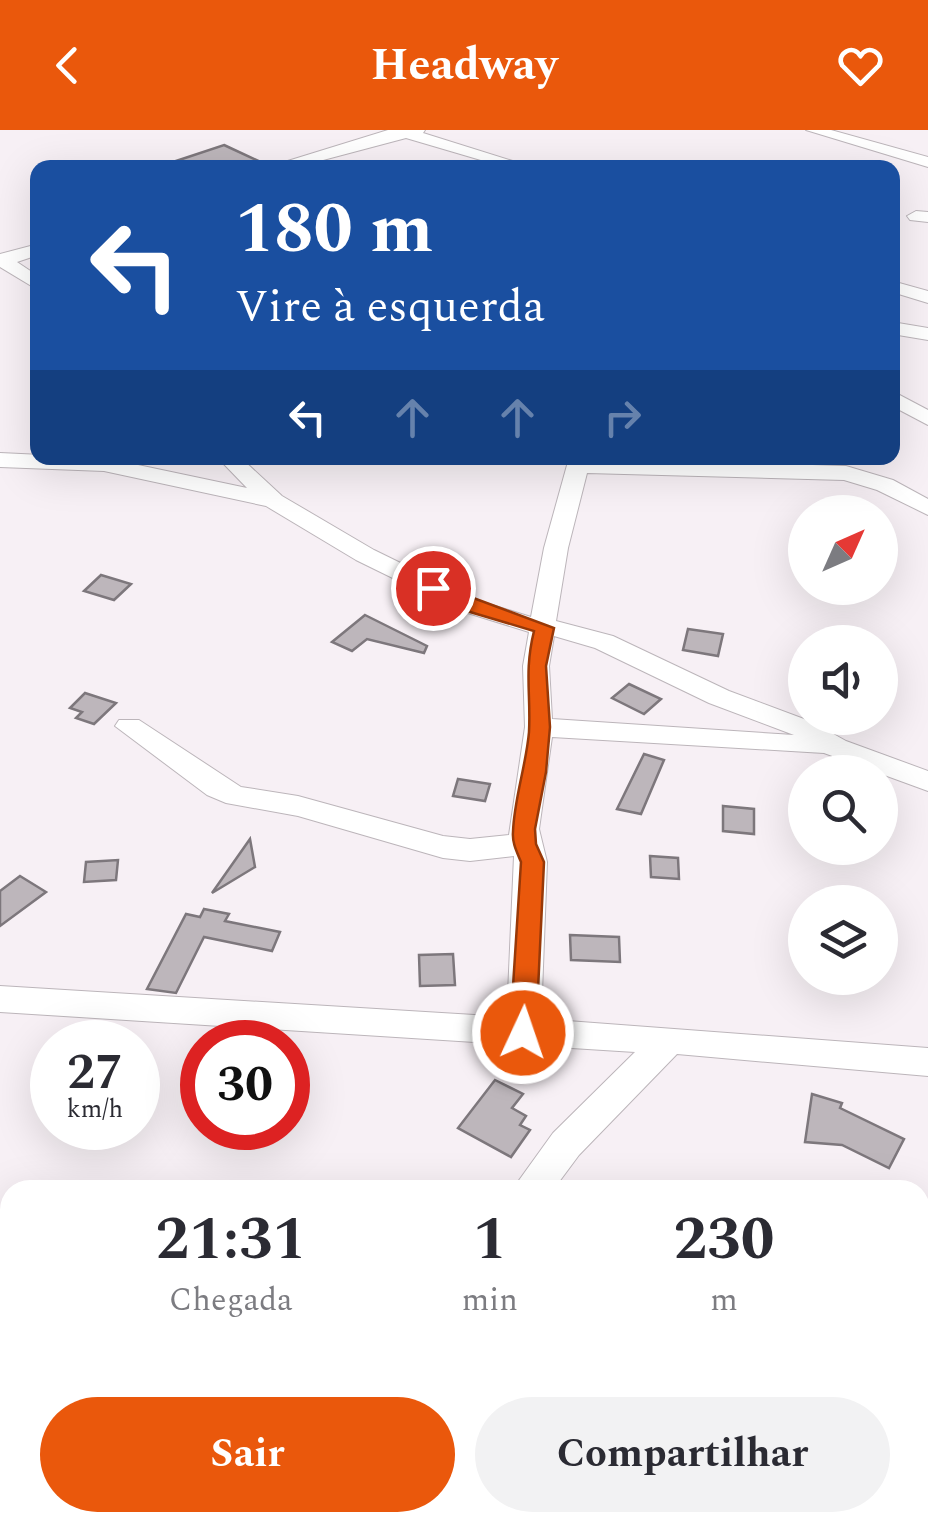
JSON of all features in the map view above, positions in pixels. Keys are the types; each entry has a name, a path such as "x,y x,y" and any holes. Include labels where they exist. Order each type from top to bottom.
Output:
{"street":[{"path":"814,130 928,162"},
{"path":"302,160 407,131 500,160"},
{"path":"1,261 30,252"},
{"path":"1,261 30,280"},
{"path":"900,288 928,297"},
{"path":"900,330 928,338"},
{"path":"900,343 928,338"},
{"path":"900,403 928,419"},
{"path":"0,460 30,461"},
{"path":"109,465 274,501"},
{"path":"236,465 274,501 365,555 467,605 544,628 578,632 802,728 836,748 928,781"},
{"path":"523,1033 532,862 524,844 540,727 536,666 556,548 578,465"},
{"path":"646,465 846,474 865,477 928,508"},
{"path":"129,726 217,788 236,796 298,806 443,847 470,850 524,844"},
{"path":"540,727 836,748"},
{"path":"0,999 669,1040 928,1062"},
{"path":"539,1180 566,1144 669,1040"}],"building":[{"path":"224,145 256,160 179,160"},
{"path":"101,575 131,584 114,600 84,591"},
{"path":"365,615 427,646 424,653 367,639 352,651 332,642"},
{"path":"688,629 723,634 718,656 683,650"},
{"path":"629,684 661,699 644,714 612,698"},
{"path":"85,693 116,703 94,724 76,718 82,712 70,708"},
{"path":"644,754 664,760 641,814 617,809"},
{"path":"458,779 490,784 485,801 453,796"},
{"path":"723,806 754,809 754,834 723,831"},
{"path":"250,839 255,867 212,893"},
{"path":"650,856 678,858 679,879 651,877"},
{"path":"118,860 116,880 84,882 86,862"},
{"path":"20,876 46,892 0,926 0,891"},
{"path":"204,909 229,914 225,921 280,932 272,951 204,937 176,993 147,989 186,914 200,917"},
{"path":"570,935 619,937 620,962 571,960"},
{"path":"453,954 455,985 420,986 419,955"},
{"path":"495,1080 523,1094 512,1108 526,1116 520,1125 530,1130 511,1157 458,1128"},
{"path":"812,1094 842,1103 840,1108 904,1139 889,1168 842,1145 805,1142"}],"route":[{"path":"433,588 467,605 544,628 536,666 540,727 536,772 524,829 524,844 532,862 523,1033"}]}
